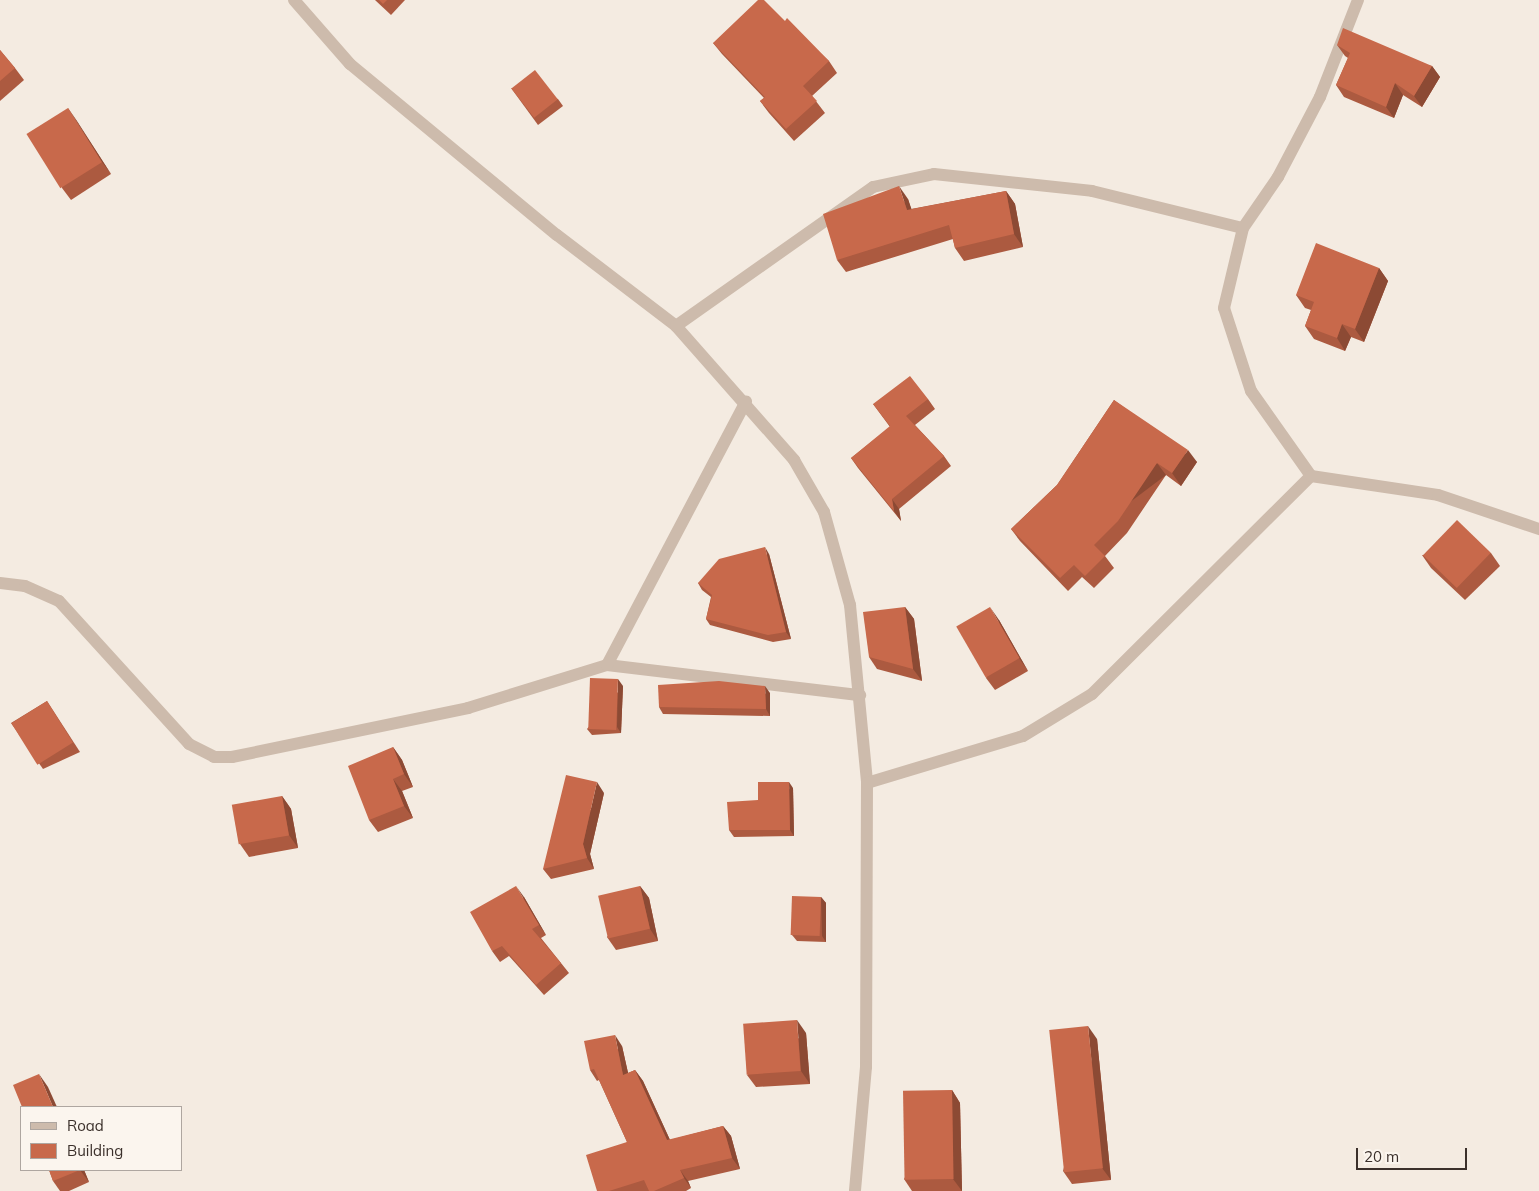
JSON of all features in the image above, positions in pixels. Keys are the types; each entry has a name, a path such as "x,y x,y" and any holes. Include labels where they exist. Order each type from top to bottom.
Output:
{"street":[{"path":"294,0 350,64 557,235 676,326 746,401 794,460 824,512 850,605 867,782 866,1067 855,1191"},
{"path":"1358,0 1320,97 1278,178 1243,228 1224,308 1251,391 1311,476 1438,494 1539,529"},
{"path":"676,326 873,187 934,174 1092,191 1243,228"},
{"path":"608,664 746,401"},
{"path":"867,782 1023,736 1092,694 1311,476"},
{"path":"0,583 25,586 59,601 189,744 214,757 232,757 468,708 608,664 860,695"}],"building":[{"path":"379,0 387,0 383,4"},
{"path":"758,0 764,0 785,21 787,18 829,61 803,86 817,101 786,129 760,101 765,97 713,43"},
{"path":"1343,28 1432,66 1414,96 1395,83 1386,107 1336,85 1350,53 1337,45"},
{"path":"0,50 15,68 0,81"},
{"path":"535,70 558,99 534,118 511,88"},
{"path":"68,108 102,162 60,188 26,134"},
{"path":"899,186 907,210 1006,191 1014,234 955,248 949,225 837,260 823,214"},
{"path":"1316,243 1379,268 1355,329 1342,324 1337,338 1305,326 1314,302 1296,295"},
{"path":"910,376 928,399 906,416 944,456 892,499 894,511 851,458 890,426 873,404"},
{"path":"1114,400 1188,450 1172,473 1157,463 1118,521 1094,545 1105,556 1085,576 1074,565 1060,578 1011,529 1057,485"},
{"path":"1457,520 1491,553 1457,588 1423,555"},
{"path":"765,547 786,632 768,635 706,619 712,595 698,583 719,559"},
{"path":"905,607 913,669 869,657 863,612"},
{"path":"990,607 1020,658 986,678 956,626"},
{"path":"590,678 618,679 616,730 588,729"},
{"path":"719,681 765,686 766,709 659,707 658,685"},
{"path":"47,701 73,743 37,765 11,723"},
{"path":"393,747 404,774 393,779 404,806 369,820 348,766"},
{"path":"566,775 597,782 583,844 587,858 543,869"},
{"path":"758,782 789,782 790,830 729,830 727,802 758,800"},
{"path":"282,796 289,835 239,844 232,805"},
{"path":"516,886 539,925 532,929 561,963 536,985 502,946 492,951 470,912"},
{"path":"640,886 650,929 608,939 598,896"},
{"path":"792,896 821,897 820,936 791,935"},
{"path":"797,1020 801,1071 747,1075 743,1024"},
{"path":"1088,1026 1103,1168 1064,1172 1049,1030"},
{"path":"615,1035 623,1075 635,1070 667,1140 723,1126 732,1158 680,1170 684,1178 654,1191 649,1191 644,1180 609,1191 597,1191 586,1155 627,1142 594,1069 590,1070 584,1041"},
{"path":"39,1074 53,1106 22,1106 13,1085"},
{"path":"952,1090 954,1179 905,1180 903,1091"},
{"path":"49,1171 78,1171 53,1181"}]}
